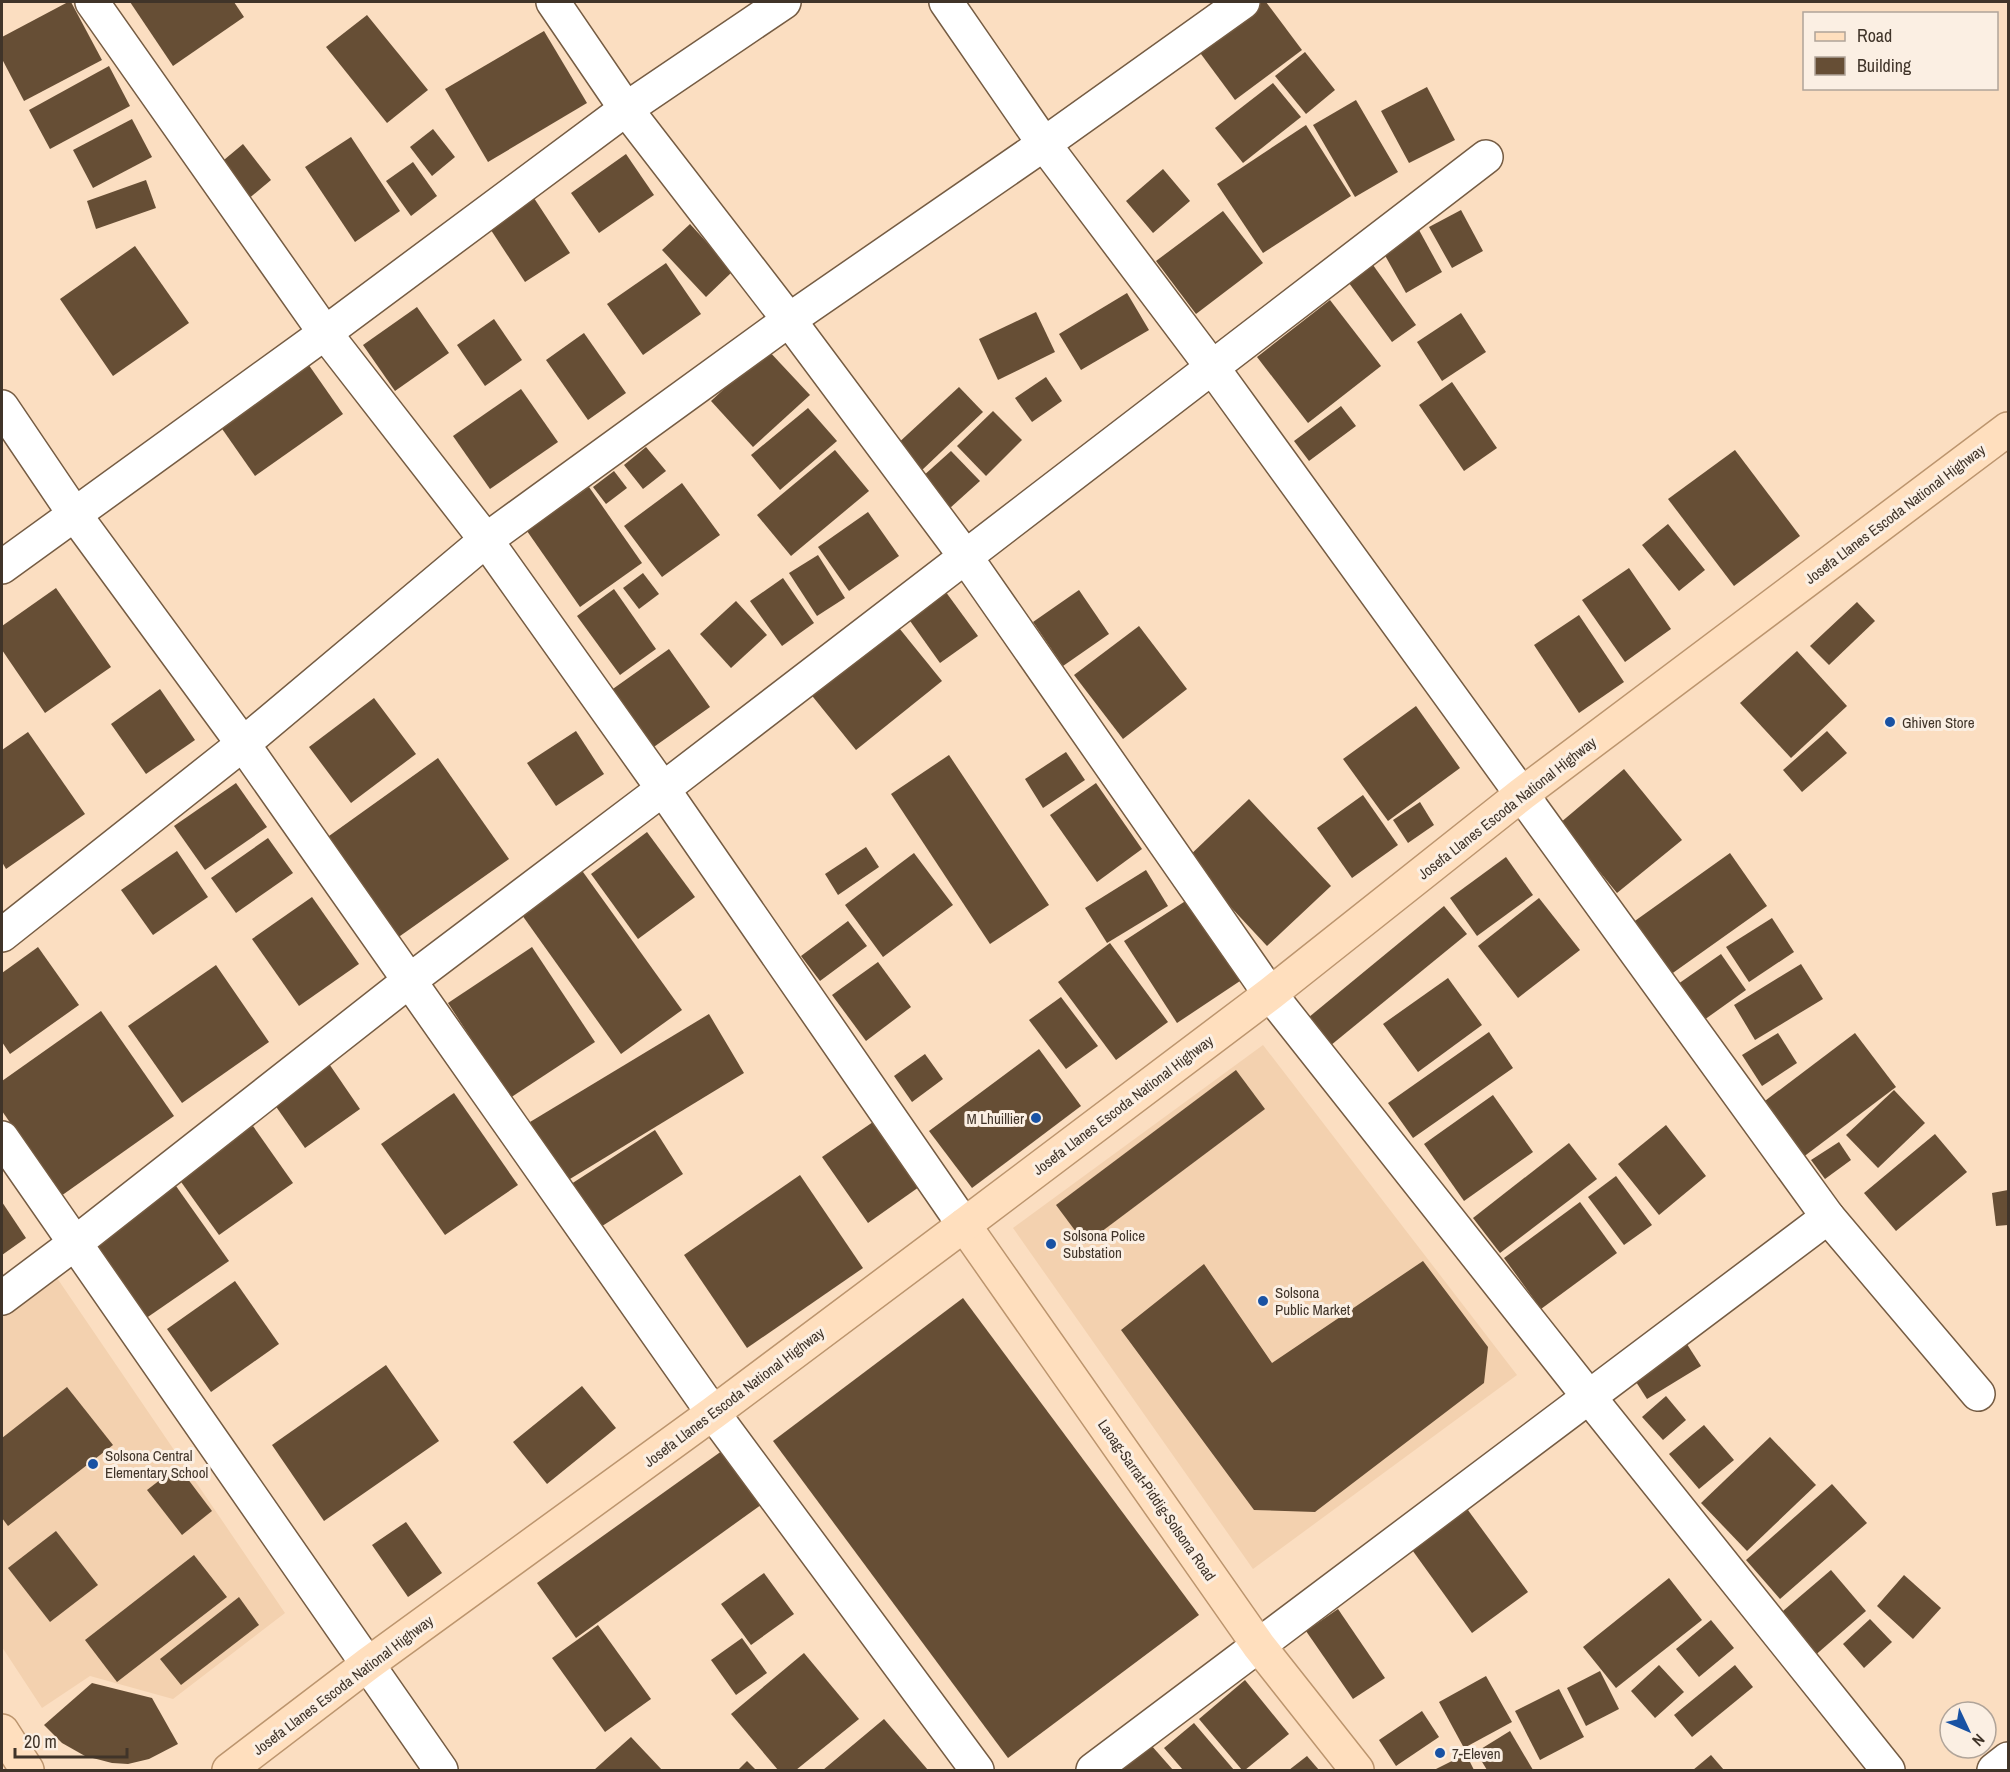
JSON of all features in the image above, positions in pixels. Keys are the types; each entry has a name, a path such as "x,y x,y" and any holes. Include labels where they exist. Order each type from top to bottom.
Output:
{"main road":[{"name":"Josefa Llanes Escoda National Highway","path":"229,1770 368,1664 713,1413 964,1225 1270,994 1522,794 2008,429"},
{"name":"Laoag-Sarrat-Piddig-Solsona Road","path":"964,1225 1259,1646 1357,1770"},
{"path":"2,1731 27,1770"}],"street":[{"path":"92,2 325,333 486,540 663,789 964,1225"},
{"path":"553,2 626,109 789,320 965,556 1270,994 1588,1397 1888,1770"},
{"path":"2,567 325,333 626,109 784,2"},
{"path":"946,2 1044,144 1212,367 1828,1217 1978,1394"},
{"path":"2,934 243,744 486,540 789,320 1044,144 1243,2"},
{"path":"2,1298 409,981 663,789 1486,157"},
{"path":"2,407 75,515 243,744 713,1413 976,1770"},
{"path":"2,1138 441,1770"},
{"path":"1093,1770 1828,1217"},
{"path":"1994,1770 2008,1759"}],"shaded area":[{"name":"Solsona Public Market","path":"1263,1045 1517,1375 1253,1569 1013,1228"},
{"name":"Solsona Central Elementary School","path":"55,1275 285,1613 173,1699 90,1676 42,1708 2,1647 2,1315"}],"building":[{"path":"71,2 102,60 24,101 2,59 2,37"},
{"path":"130,2 234,2 244,17 173,66"},
{"path":"1262,2 1266,2 1302,50 1235,100 1198,50"},
{"path":"367,15 428,90 387,123 326,47"},
{"path":"544,31 587,103 488,162 445,89"},
{"path":"1305,52 1335,90 1306,114 1275,76"},
{"path":"109,66 130,106 50,149 29,110"},
{"path":"1273,83 1301,117 1243,163 1215,128"},
{"path":"1427,87 1455,140 1409,163 1381,111"},
{"path":"1356,100 1398,172 1355,197 1313,125"},
{"path":"132,119 152,157 93,188 73,150"},
{"path":"1306,125 1351,196 1263,253 1217,184"},
{"path":"433,129 455,157 432,176 410,147"},
{"path":"351,137 400,211 355,242 305,167"},
{"path":"243,144 271,180 247,200 218,165"},
{"path":"626,154 654,195 599,233 571,193"},
{"path":"413,162 437,196 411,216 386,181"},
{"path":"1163,169 1190,201 1153,233 1126,201"},
{"path":"146,180 156,208 96,229 87,201"},
{"path":"532,195 570,253 525,282 487,224"},
{"path":"1461,210 1483,251 1452,268 1429,227"},
{"path":"1223,211 1263,263 1196,314 1156,261"},
{"path":"690,224 733,271 706,297 662,250"},
{"path":"1419,230 1442,272 1406,293 1382,250"},
{"path":"135,246 189,323 113,376 60,299"},
{"path":"666,263 701,314 643,355 607,304"},
{"path":"1373,265 1416,325 1392,342 1349,283"},
{"path":"1127,293 1149,330 1081,370 1059,334"},
{"path":"1330,300 1381,366 1308,423 1257,357"},
{"path":"417,307 449,353 395,391 363,345"},
{"path":"1036,312 1055,352 998,380 979,339"},
{"path":"1461,313 1486,352 1442,381 1417,342"},
{"path":"494,319 522,360 485,386 457,345"},
{"path":"584,333 626,393 588,420 546,360"},
{"path":"767,349 810,395 753,447 711,401"},
{"path":"306,361 343,414 255,476 218,423"},
{"path":"1046,377 1062,401 1032,422 1015,398"},
{"path":"1452,382 1497,448 1464,471 1419,405"},
{"path":"959,387 983,412 920,472 895,446"},
{"path":"521,389 558,442 490,489 453,436"},
{"path":"1341,406 1356,426 1309,461 1294,441"},
{"path":"808,408 837,441 780,490 751,455"},
{"path":"993,411 1022,440 986,476 957,446"},
{"path":"646,447 666,471 643,489 624,465"},
{"path":"835,450 869,491 791,556 757,515"},
{"path":"1735,450 1800,536 1734,586 1668,499"},
{"path":"951,451 980,481 950,508 922,477"},
{"path":"614,471 627,488 606,504 593,487"},
{"path":"682,483 720,535 662,577 624,526"},
{"path":"589,487 642,563 580,607 527,531"},
{"path":"868,512 899,556 849,591 818,547"},
{"path":"1668,524 1705,570 1679,591 1642,545"},
{"path":"818,555 845,598 817,616 789,573"},
{"path":"1629,568 1671,629 1625,662 1582,600"},
{"path":"643,573 659,594 639,609 623,588"},
{"path":"783,578 814,623 782,646 750,601"},
{"path":"940,584 978,636 940,663 903,611"},
{"path":"56,588 111,667 45,713 2,650 2,626"},
{"path":"614,589 656,649 620,675 577,616"},
{"path":"1079,590 1109,634 1063,666 1033,622"},
{"path":"736,601 767,635 731,668 700,634"},
{"path":"1857,602 1875,621 1829,665 1810,646"},
{"path":"1579,615 1624,682 1579,713 1534,645"},
{"path":"895,623 942,681 856,750 809,692"},
{"path":"1139,626 1187,689 1123,739 1074,675"},
{"path":"669,649 710,707 651,749 610,691"},
{"path":"1797,651 1847,706 1791,758 1740,703"},
{"path":"160,689 195,740 146,774 111,724"},
{"path":"374,698 416,754 351,803 309,747"},
{"path":"1416,706 1460,768 1388,821 1343,759"},
{"path":"576,731 604,774 556,806 527,763"},
{"path":"1827,731 1847,753 1802,792 1783,770"},
{"path":"28,732 85,814 6,869 2,862 2,750"},
{"path":"1066,752 1085,780 1043,808 1025,779"},
{"path":"949,755 1049,905 990,944 891,794"},
{"path":"438,758 509,859 393,941 322,841"},
{"path":"1624,769 1682,840 1617,893 1560,823"},
{"path":"236,783 267,827 205,870 174,826"},
{"path":"1096,783 1142,849 1097,882 1050,815"},
{"path":"1363,795 1398,845 1352,878 1317,828"},
{"path":"1249,799 1331,886 1267,946 1186,859"},
{"path":"1420,802 1434,825 1408,843 1393,820"},
{"path":"647,832 695,897 638,939 591,874"},
{"path":"268,838 293,873 236,913 211,878"},
{"path":"866,847 879,867 838,895 825,874"},
{"path":"177,851 208,897 153,935 121,890"},
{"path":"914,853 953,905 883,957 845,905"},
{"path":"1730,853 1767,906 1670,975 1632,923"},
{"path":"1506,857 1533,895 1477,936 1450,898"},
{"path":"578,865 682,1010 621,1054 517,908"},
{"path":"1146,870 1168,906 1107,943 1085,908"},
{"path":"312,897 359,964 299,1006 252,939"},
{"path":"1539,898 1580,950 1518,998 1478,946"},
{"path":"1187,900 1240,981 1177,1023 1124,941"},
{"path":"1444,906 1467,934 1325,1050 1303,1022"},
{"path":"1772,918 1794,952 1749,982 1726,947"},
{"path":"848,921 867,946 820,981 801,956"},
{"path":"1110,943 1168,1022 1116,1060 1058,982"},
{"path":"38,947 79,1005 10,1054 2,1042 2,973"},
{"path":"532,947 595,1042 510,1098 448,1003"},
{"path":"1721,954 1746,990 1704,1020 1678,984"},
{"path":"878,962 911,1007 866,1041 832,995"},
{"path":"1801,964 1823,999 1755,1040 1734,1005"},
{"path":"216,965 269,1042 182,1103 128,1026"},
{"path":"1448,978 1482,1025 1418,1072 1383,1024"},
{"path":"1061,997 1098,1046 1066,1069 1029,1020"},
{"path":"101,1011 174,1116 61,1196 2,1111 2,1081"},
{"path":"709,1014 744,1073 565,1182 530,1122"},
{"path":"1489,1032 1513,1068 1413,1138 1388,1103"},
{"path":"1778,1033 1797,1063 1762,1086 1742,1055"},
{"path":"1855,1033 1896,1087 1794,1164 1753,1110"},
{"path":"1039,1049 1081,1106 972,1188 929,1131"},
{"path":"925,1054 943,1079 912,1102 894,1076"},
{"path":"325,1058 360,1109 305,1148 270,1098"},
{"path":"1236,1070 1265,1109 1085,1244 1056,1205"},
{"path":"1894,1090 1925,1123 1878,1168 1846,1135"},
{"path":"454,1093 518,1185 445,1235 381,1144"},
{"path":"1493,1095 1533,1152 1464,1201 1424,1144"},
{"path":"873,1122 919,1187 868,1223 822,1157"},
{"path":"1666,1125 1706,1176 1659,1215 1618,1164"},
{"path":"253,1126 293,1183 219,1235 179,1179"},
{"path":"655,1130 683,1174 596,1230 568,1186"},
{"path":"1935,1134 1967,1172 1896,1231 1864,1193"},
{"path":"1839,1142 1851,1160 1825,1179 1811,1160"},
{"path":"1569,1143 1597,1179 1500,1253 1473,1218"},
{"path":"800,1175 863,1268 747,1348 684,1255"},
{"path":"1616,1176 1652,1225 1624,1245 1588,1197"},
{"path":"176,1186 229,1261 142,1321 91,1247"},
{"path":"2008,1190 2008,1225 1996,1226 1992,1193"},
{"path":"2,1202 26,1238 2,1255"},
{"path":"1580,1202 1617,1253 1541,1309 1504,1258"},
{"path":"1423,1261 1488,1347 1484,1383 1315,1512 1254,1510 1121,1330 1204,1264 1272,1363"},
{"path":"235,1281 279,1344 211,1392 167,1329"},
{"path":"963,1298 1199,1615 1008,1758 773,1441"},
{"path":"1685,1341 1701,1366 1647,1399 1631,1374"},
{"path":"386,1365 439,1441 324,1521 272,1445"},
{"path":"582,1386 616,1428 547,1484 513,1442"},
{"path":"67,1387 113,1445 8,1526 2,1518 2,1438"},
{"path":"1666,1396 1686,1420 1663,1440 1642,1417"},
{"path":"1704,1425 1734,1460 1699,1489 1669,1454"},
{"path":"1770,1437 1816,1485 1747,1551 1701,1503"},
{"path":"726,1448 765,1502 576,1638 537,1583"},
{"path":"178,1466 212,1511 182,1535 147,1490"},
{"path":"1832,1484 1867,1523 1780,1599 1746,1560"},
{"path":"1465,1506 1528,1592 1472,1633 1410,1547"},
{"path":"406,1522 442,1573 408,1597 372,1545"},
{"path":"56,1531 98,1585 50,1622 8,1568"},
{"path":"194,1555 227,1597 117,1682 85,1640"},
{"path":"1831,1570 1866,1611 1812,1658 1776,1617"},
{"path":"764,1573 794,1614 751,1645 721,1604"},
{"path":"1904,1575 1941,1608 1913,1639 1877,1606"},
{"path":"1669,1578 1702,1620 1616,1688 1583,1647"},
{"path":"239,1597 259,1625 181,1685 160,1659"},
{"path":"1338,1609 1385,1678 1353,1699 1306,1631"},
{"path":"1870,1619 1892,1642 1864,1668 1843,1644"},
{"path":"1711,1620 1734,1648 1699,1677 1676,1649"},
{"path":"598,1625 651,1699 605,1732 552,1658"},
{"path":"742,1638 767,1673 736,1695 711,1660"},
{"path":"804,1653 859,1719 796,1770 778,1770 731,1714"},
{"path":"1659,1665 1684,1692 1655,1718 1631,1691"},
{"path":"1735,1665 1753,1687 1692,1737 1674,1715"},
{"path":"1600,1671 1619,1709 1586,1726 1567,1688"},
{"path":"1486,1676 1512,1722 1464,1748 1439,1702"},
{"path":"1245,1680 1289,1734 1245,1770 1242,1770 1199,1719"},
{"path":"92,1683 152,1698 178,1744 149,1759 128,1764 112,1763 85,1756 62,1743 44,1725"},
{"path":"1559,1689 1584,1737 1540,1760 1515,1711"},
{"path":"1422,1711 1439,1737 1396,1766 1379,1740"},
{"path":"884,1719 928,1770 823,1770"},
{"path":"1194,1723 1234,1770 1183,1770 1164,1748"},
{"path":"1510,1731 1533,1770 1487,1770 1476,1752"},
{"path":"631,1737 662,1770 594,1770"},
{"path":"1151,1745 1173,1770 1121,1770"},
{"path":"1466,1754 1474,1770 1434,1770"},
{"path":"1711,1755 1724,1770 1693,1770"},
{"path":"1307,1756 1319,1770 1289,1770"},
{"path":"747,1761 756,1770 738,1770"}],"place":[{"name":"Ghiven Store","path":"1890,722"},
{"name":"M Lhuillier","path":"1036,1118"},
{"name":"Solsona Police Substation","path":"1051,1244"},
{"name":"Solsona Public Market","path":"1263,1301"},
{"name":"Solsona Central Elementary School","path":"93,1464"},
{"name":"7-Eleven","path":"1440,1753"}]}
